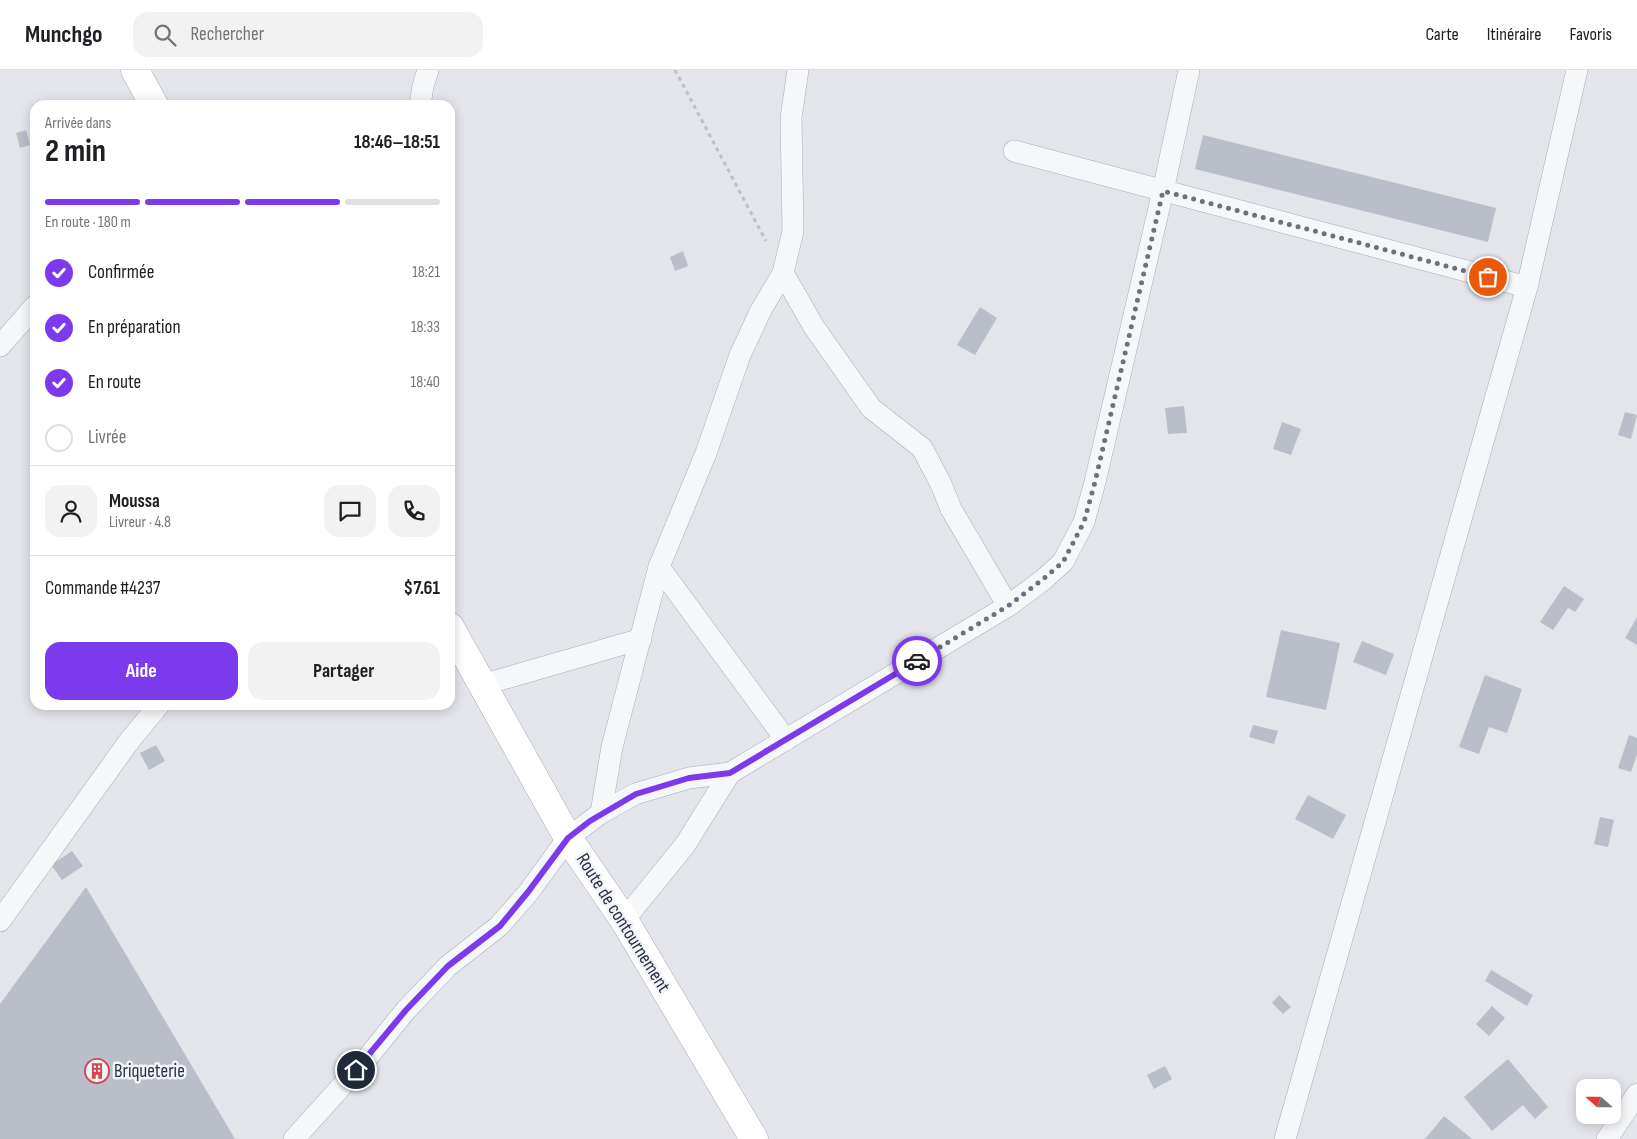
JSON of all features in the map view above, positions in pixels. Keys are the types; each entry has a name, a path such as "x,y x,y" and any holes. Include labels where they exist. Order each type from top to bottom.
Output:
{"street":[{"path":"135,70 151,100"},
{"path":"421,100 428,70"},
{"path":"601,813 612,747 659,567 706,453 740,355 761,310 782,273 794,231 791,118 798,70"},
{"path":"294,1139 368,1057 430,984 448,966 500,926 568,838 601,813 636,794 689,778 730,773 1008,606 1063,562 1084,522 1095,482 1163,191 1189,70"},
{"path":"1287,1138 1527,287 1577,70"},
{"path":"1014,151 1527,287"},
{"path":"782,273 814,327 871,408 922,448 941,484 951,509 1008,606"},
{"path":"0,346 30,312"},
{"path":"659,567 786,740"},
{"name":"Route de contournement","path":"455,636 568,838 624,920 754,1139"},
{"path":"482,685 641,639"},
{"path":"0,920 130,740 155,710"},
{"path":"624,920 685,846 730,773"},
{"path":"1607,1139 1637,1094"}],"path":[{"path":"674,70 782,273"}],"building":[{"path":"26,130 30,145 20,148 16,133"},
{"path":"1203,135 1496,208 1488,242 1195,169"},
{"path":"683,251 688,266 675,271 670,257"},
{"path":"980,307 997,318 975,355 957,345"},
{"path":"1184,406 1187,433 1168,434 1165,408"},
{"path":"1625,412 1637,415 1631,439 1618,435"},
{"path":"1282,422 1301,429 1291,455 1273,449"},
{"path":"1564,586 1584,599 1575,612 1568,608 1553,630 1540,622"},
{"path":"1637,617 1637,645 1625,638"},
{"path":"1281,630 1340,643 1326,710 1266,697"},
{"path":"1362,641 1394,654 1386,675 1353,662"},
{"path":"1485,675 1522,689 1507,733 1489,727 1479,754 1459,747"},
{"path":"1253,725 1278,731 1274,744 1249,737"},
{"path":"1629,735 1637,738 1637,754 1631,772 1618,768"},
{"path":"156,745 165,761 149,770 140,753"},
{"path":"1308,795 1346,815 1333,839 1295,819"},
{"path":"1600,817 1614,820 1608,847 1594,844"},
{"path":"72,851 83,866 62,880 51,865"},
{"name":"Briqueterie","path":"86,887 235,1139 0,1139 0,1004"},
{"path":"1491,970 1533,995 1527,1006 1485,981"},
{"path":"1279,995 1291,1007 1283,1014 1272,1003"},
{"path":"1492,1006 1505,1018 1489,1036 1476,1024"},
{"path":"1508,1059 1548,1107 1535,1119 1523,1105 1492,1131 1464,1097"},
{"path":"1165,1066 1172,1079 1154,1089 1147,1075"},
{"path":"1444,1116 1472,1139 1425,1139"}],"way so far":[{"path":"917,661 1008,606 1042,580 1063,562 1084,522 1163,191 1488,277"}],"place":[{"name":"Briqueterie","path":"97,1071"}],"route":[{"path":"356,1070 406,1010 448,966 500,926 568,838 590,821 636,794 689,778 730,773 917,661"}]}
